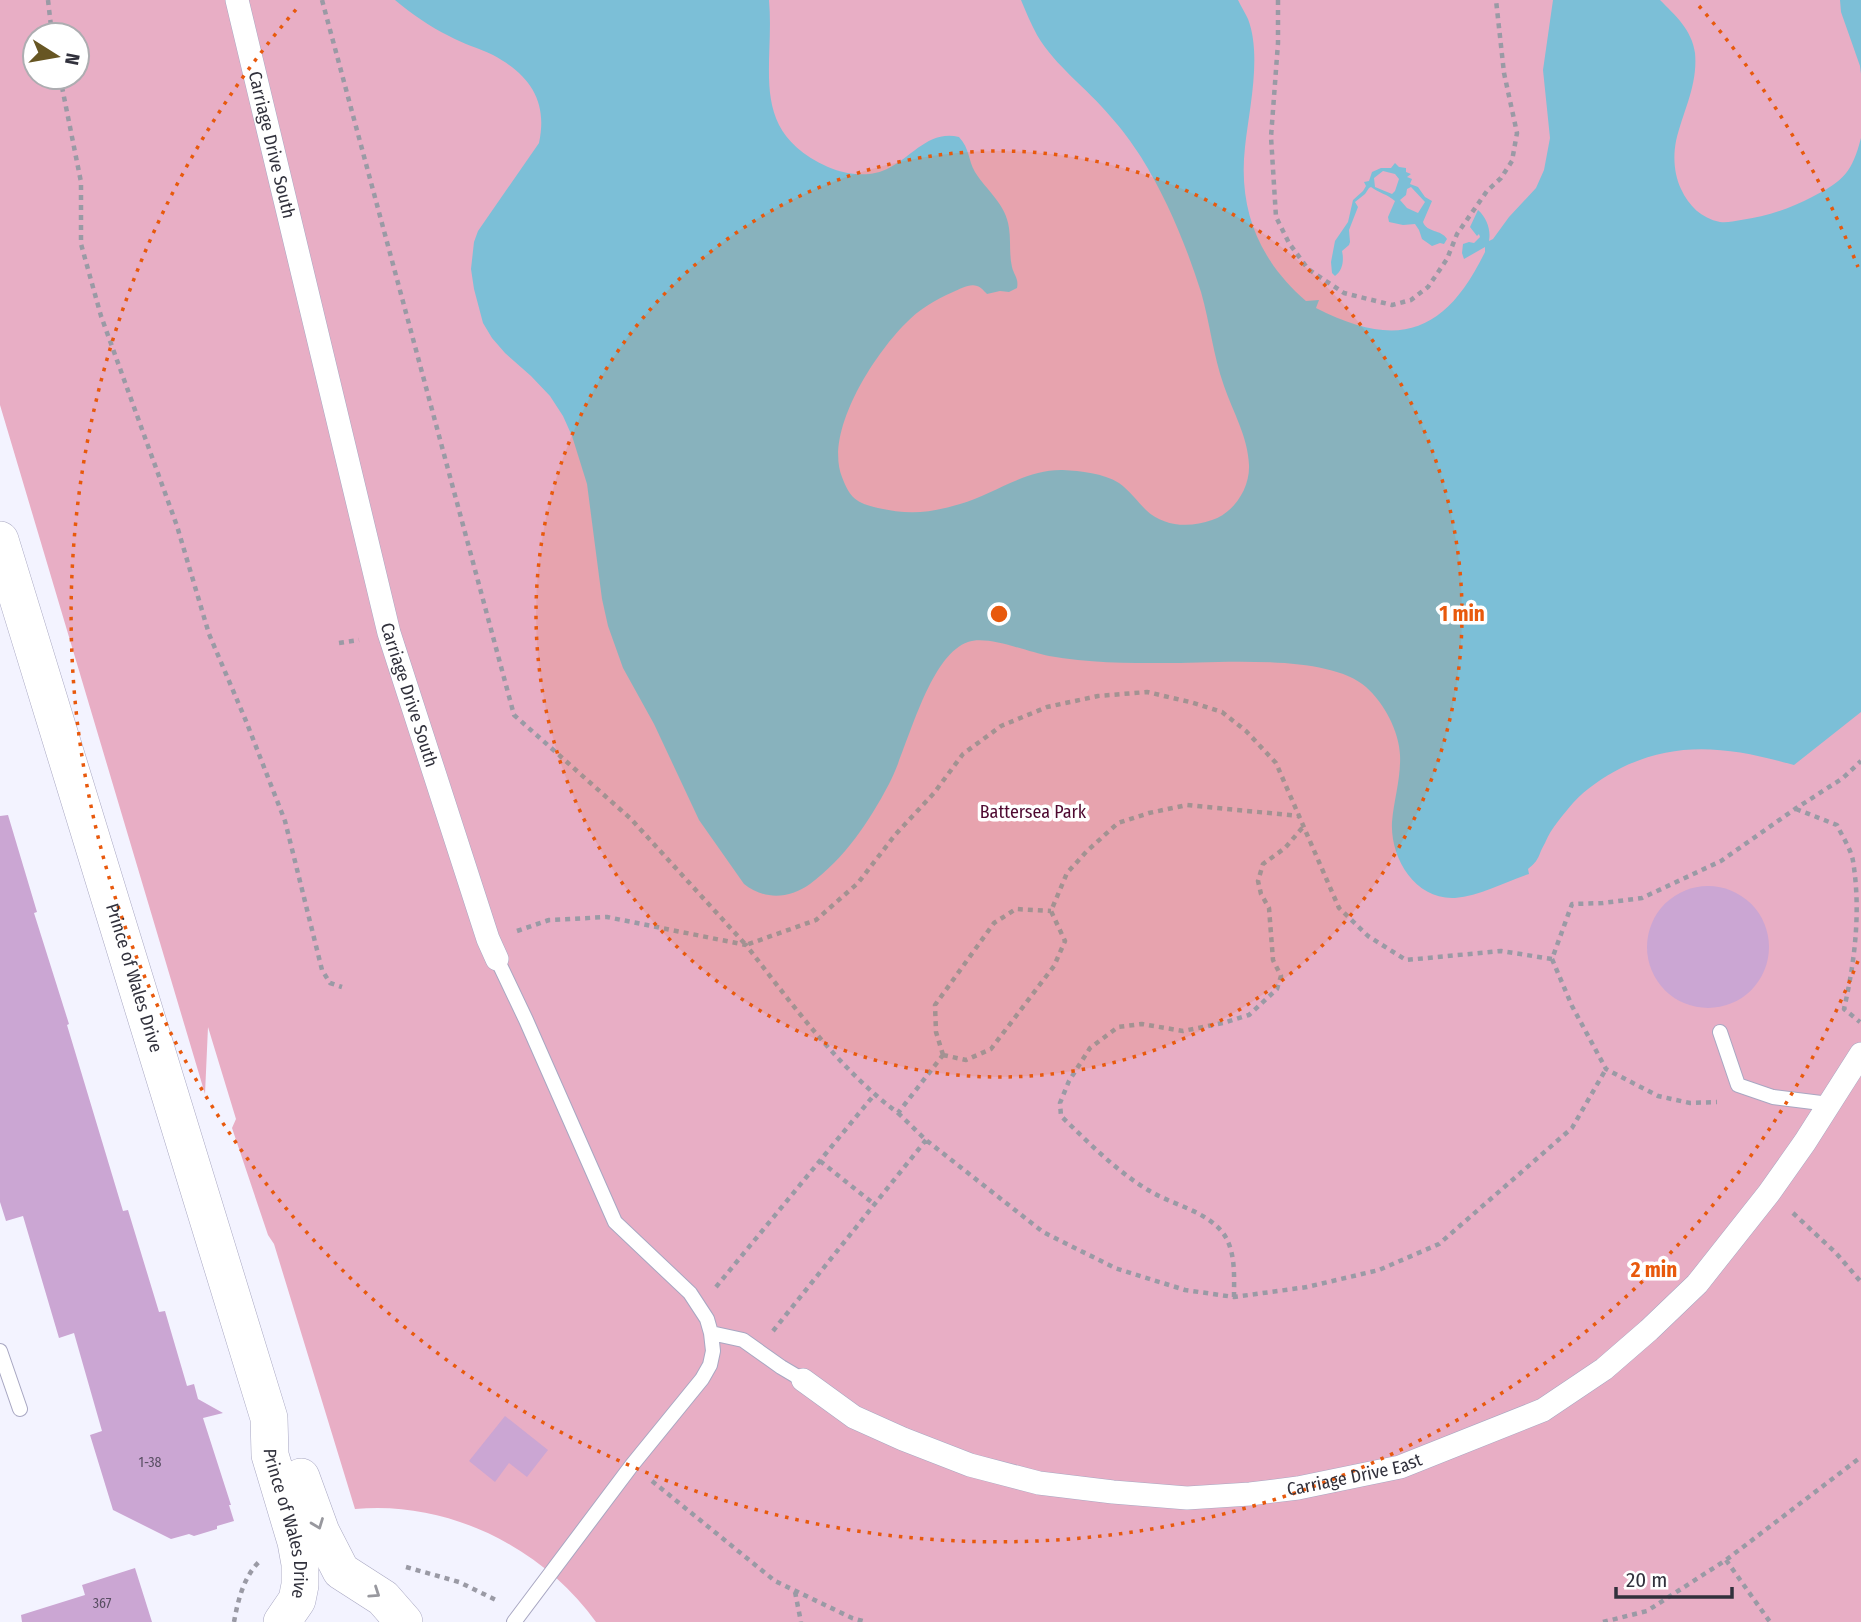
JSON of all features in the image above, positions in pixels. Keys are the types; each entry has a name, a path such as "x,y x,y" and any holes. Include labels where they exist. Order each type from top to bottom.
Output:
{"street":[{"name":"Carriage Drive South","path":"237,0 389,633 493,949"},
{"name":"Prince of Wales Drive","path":"0,540 269,1418 270,1455 300,1564 297,1600 282,1622"},
{"name":"Carriage Drive East","path":"803,1380 855,1417 903,1439 970,1465 1039,1483 1187,1498 1298,1488 1400,1467 1543,1410 1604,1369 1649,1330 1697,1284 1769,1193 1861,1054"},
{"name":"Prince of Wales Drive","path":"269,1418 292,1452 321,1532 341,1571 383,1598 404,1622"}],"lane":[{"name":"Carriage Drive South","path":"493,949 615,1222 690,1293 707,1319 711,1334"},
{"path":"1720,1032 1738,1085 1773,1097 1829,1104"},
{"path":"516,1620 632,1465 702,1379 710,1365 713,1351 711,1334"},
{"name":"Carriage Drive East","path":"711,1334 743,1340 803,1380"},
{"path":"0,1351 20,1409"}],"path":[{"path":"48,0 50,21"},
{"path":"322,0 514,715 631,818 746,945 811,1028 874,1095 926,1140 1043,1232 1115,1268 1185,1290 1234,1297 1307,1287 1379,1270 1439,1244 1573,1128 1606,1069"},
{"path":"1278,0 1278,43 1271,137 1276,217 1289,243 1308,269 1344,293 1392,304 1411,300 1428,287 1447,259 1457,234 1512,161 1517,133 1504,73 1496,0"},
{"path":"63,91 81,182 81,244 101,316 177,526 209,634 285,821 322,970 330,983 342,987"},
{"path":"493,949 549,920 607,917 746,945 816,920 858,883 895,835 934,793 963,754 1001,726 1047,707 1098,696 1147,692 1222,712 1247,731 1276,763 1339,908 1368,936 1406,960 1501,951 1552,959"},
{"path":"1729,1102 1690,1103 1658,1096 1606,1069 1572,1006 1552,959 1572,904 1642,898 1721,861 1795,808 1843,778 1861,761"},
{"path":"943,1055 966,1059 991,1049 1054,966 1065,941 1051,911 1066,873 1118,823 1187,805 1299,816"},
{"path":"1795,808 1837,825 1853,858 1858,911 1853,970 1844,1009 1861,1023"},
{"path":"1234,1297 1231,1248 1223,1234 1208,1219 1148,1191 1102,1156 1061,1116 1060,1103 1069,1081 1090,1048 1118,1027 1142,1024 1183,1031 1223,1023 1249,1015 1277,989 1281,976 1273,960 1269,908 1261,894 1258,881 1263,864 1285,848 1303,827"},
{"path":"943,1055 936,1032 935,1005 994,923 1016,909 1051,911"},
{"path":"898,1113 943,1055"},
{"path":"700,1307 874,1095"},
{"path":"757,1350 926,1140"},
{"path":"820,1161 874,1205"},
{"path":"1769,1193 1836,1253 1861,1282"},
{"path":"1603,1622 1647,1611 1726,1560 1861,1457"},
{"path":"632,1465 775,1581 852,1618 866,1622"},
{"path":"1726,1560 1770,1622"},
{"path":"401,1565 433,1573 485,1593 516,1620"},
{"path":"794,1591 801,1622"}],"green space":[{"name":"Battersea Park","path":"0,0 1861,0 1861,1622 596,1622 574,1595 548,1571 490,1534 424,1512 390,1508 355,1509 274,1244 268,1235 232,1128 236,1119 208,1027 205,1094 0,405"}],"water":[{"path":"395,0 769,0 770,96 775,116 785,135 802,152 835,170 867,174 889,168 922,145 939,137 959,137 975,172 1004,212 1009,228 1011,262 1017,288 1009,292 987,294 980,287 971,285 934,302 905,324 867,374 855,395 840,438 838,459 842,477 851,495 859,502 878,508 900,512 929,511 973,500 1036,473 1077,471 1113,480 1153,516 1169,523 1186,525 1212,520 1227,512 1244,491 1249,474 1246,445 1220,374 1201,292 1175,223 1141,157 1101,106 1044,46 1021,0 1238,0 1248,19 1254,49 1253,83 1245,147 1245,192 1255,232 1264,251 1306,301 1319,300 1316,308 1345,321 1371,328 1395,330 1416,326 1436,317 1470,280 1485,252 1485,247 1464,259 1462,253 1463,244 1474,243 1480,237 1470,227 1478,210 1488,224 1489,241 1536,188 1544,170 1550,138 1543,70 1553,0 1660,0 1687,30 1695,53 1694,76 1676,141 1674,159 1681,189 1701,214 1720,222 1730,222 1769,214 1803,201 1832,186 1845,174 1854,159 1861,138 1861,712 1794,765 1750,754 1707,749 1664,753 1621,768 1595,784 1573,803 1550,832 1537,860 1528,869 1529,874 1464,897 1441,897 1417,884 1408,874 1395,849 1392,822 1400,764 1397,736 1379,701 1366,687 1349,676 1299,664 1270,662 1136,663 1078,660 976,640 954,651 941,665 930,684 889,784 845,851 823,874 794,893 777,896 760,893 744,884 699,820 654,724 623,668 608,626 602,599 587,484 563,416 550,396 505,353 483,323 471,269 474,242 478,231 539,143 541,114 538,102 526,81 506,63 442,32"},
{"path":"1840,0 1861,0 1861,74 1841,12"},
{"path":"1395,163 1406,168 1406,172 1411,174 1407,177 1412,179 1410,184 1418,187 1425,197 1432,201 1423,222 1447,239 1444,244 1432,246 1422,239 1415,224 1389,222 1388,217 1395,201 1371,187 1355,202 1358,207 1349,230 1350,242 1342,251 1342,265 1335,276 1331,262 1335,241 1348,222 1353,200 1363,191 1366,186 1364,182 1369,181 1372,172 1391,168","holes":["1383,171 1395,174 1399,179 1392,194 1375,187 1374,178","1411,187 1425,202 1418,213 1407,208 1400,200"]}],"building":[{"path":"8,815 37,912 34,913 123,1211 128,1210 159,1312 165,1311 187,1386 194,1384 198,1399 223,1413 203,1418 234,1521 194,1536 189,1534 171,1539 113,1510 90,1435 102,1431 74,1333 59,1338 23,1216 6,1221 0,1202 0,816"},
{"path":"1708,886 1731,891 1751,904 1764,924 1769,947 1764,970 1751,990 1731,1003 1708,1008 1685,1003 1665,990 1652,970 1647,947 1652,924 1665,904 1685,891"},
{"path":"505,1416 548,1450 527,1477 509,1463 495,1482 469,1461"},
{"path":"135,1568 152,1622 22,1622 21,1615 85,1595 82,1585"}]}
